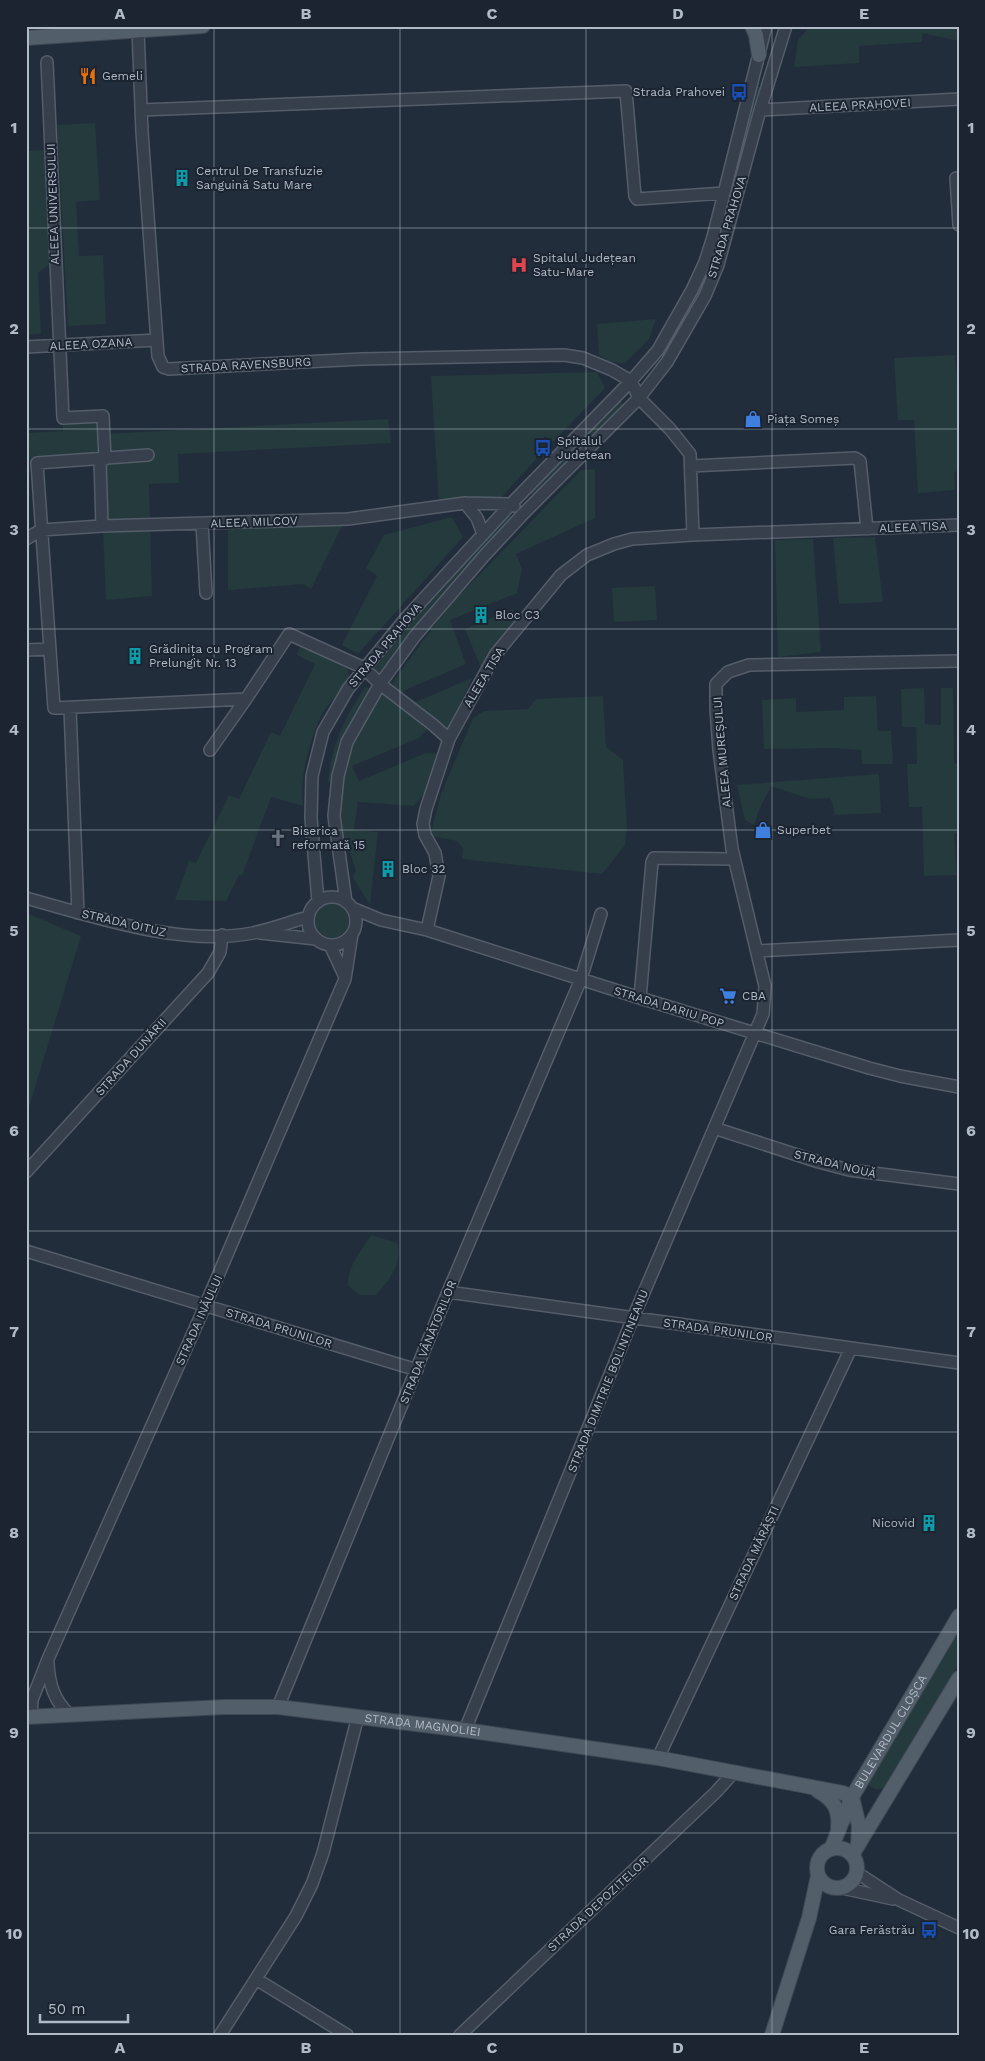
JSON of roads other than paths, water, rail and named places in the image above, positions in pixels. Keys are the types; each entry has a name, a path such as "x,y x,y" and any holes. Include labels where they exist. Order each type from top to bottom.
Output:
{"main road":[{"path":"26,38 203,26"},
{"path":"752,26 756,35 759,55"},
{"name":"BULEVARDUL CLOȘCA","path":"772,2035 810,1918 818,1876 817,1863 825,1852 831,1849 852,1797 959,1616"},
{"path":"855,1851 959,1678"},
{"name":"STRADA MAGNOLIEI","path":"29,1717 224,1707 278,1707 464,1730 658,1758 852,1797"},
{"name":"STRADA MAGNOLIEI","path":"813,1788 835,1804 839,1820 838,1832"},
{"path":"852,1797 859,1826 855,1851 856,1872"},
{"path":"831,1849 855,1851"},
{"name":"BULEVARDUL CLOȘCA","path":"810,1918 821,1900 838,1888 851,1882 856,1872"},
{"path":"818,1876 826,1885 838,1888"}],"street":[{"name":"STRADA PRAHOVA","path":"318,902 311,818 312,776 323,732 348,689 406,618 511,504 632,381 658,350 692,290 708,253 766,26"},
{"name":"STRADA PRAHOVA","path":"349,905 334,816 338,776 347,742 380,684 415,636 523,514 639,398 667,362 705,296 718,265 760,110 786,26"},
{"name":"STRADA RAVENSBURG","path":"138,30 141,110 157,340 159,362 163,367 169,369 362,359 564,355 584,358 632,381"},
{"name":"ALEEA UNIVERSULUI","path":"47,62 58,345 63,418 103,416 102,459"},
{"path":"141,110 626,91 635,196 637,199 724,193"},
{"name":"ALEEA PRAHOVEI","path":"760,110 959,99"},
{"path":"956,178 959,225"},
{"name":"ALEEA OZANA","path":"26,347 157,340"},
{"path":"632,381 639,398 670,429 690,454 694,535"},
{"path":"148,455 37,463 54,708 246,699"},
{"name":"ALEEA TISA","path":"691,466 855,458 860,461 867,529"},
{"path":"102,459 102,526"},
{"path":"465,503 477,518 484,534"},
{"name":"ALEEA MILCOV","path":"41,530 102,526 348,519 465,503 511,504"},
{"path":"511,504 523,514"},
{"path":"202,524 206,593"},
{"name":"ALEEA TISA","path":"427,930 439,876 435,853 425,835 423,824 449,739 495,655 560,575 587,555 632,539 959,525"},
{"path":"26,539 41,530"},
{"path":"210,750 289,634 364,668 380,684 449,739"},
{"path":"26,650 50,649"},
{"name":"ALEEA MUREȘULUI","path":"755,1033 763,1014 765,986 734,859 716,709 716,684 728,672 749,665 959,661"},
{"path":"70,708 78,912"},
{"path":"640,998 652,862 654,858 734,859"},
{"name":"STRADA OITUZ","path":"26,898 161,932 222,935 253,933 316,939"},
{"path":"327,898 337,898 349,905 355,916 354,930 347,940 339,944 330,945 316,939 308,925 308,917 312,908 318,902 327,898"},
{"name":"STRADA DARIU POP","path":"349,905 381,920 427,930 755,1033 900,1076 959,1087"},
{"name":"STRADA VÂNĂTORILOR","path":"278,1707 448,1292 581,979 601,914"},
{"name":"STRADA OITUZ","path":"253,933 308,917"},
{"name":"STRADA DARIU POP","path":"354,930 381,920"},
{"name":"STRADA INĂULUI","path":"29,1717 32,1700 48,1659 206,1306 346,979 354,930"},
{"name":"STRADA DUNĂRII","path":"26,1172 208,973 220,952 222,935"},
{"path":"757,951 959,940"},
{"path":"330,945 346,979"},
{"name":"STRADA DIMITRIE BOLINTINEANU","path":"464,1730 633,1318 755,1033"},
{"name":"STRADA NOUĂ","path":"714,1128 849,1170 959,1184"},
{"name":"STRADA PRUNILOR","path":"26,1251 416,1370"},
{"name":"STRADA PRUNILOR","path":"448,1292 959,1363"},
{"name":"STRADA MĂRĂȘTI","path":"658,1758 851,1348"},
{"path":"48,1659 51,1687 55,1696 70,1715"},
{"path":"220,2035 296,1916 312,1884 358,1716"},
{"name":"STRADA DEPOZITELOR","path":"460,2035 716,1792 734,1772"},
{"path":"856,1872 899,1900 959,1928"},
{"path":"838,1888 899,1900"},
{"path":"256,1979 347,2035"}],"place":[{"name":"Gemeli","path":"88,76"},
{"name":"Strada Prahovei","path":"739,92"},
{"name":"Centrul De Transfuzie Sanguină Satu Mare","path":"182,178"},
{"name":"Spitalul Județean Satu-Mare","path":"519,265"},
{"name":"Piața Someș","path":"753,419"},
{"name":"Spitalul Judetean","path":"543,448"},
{"name":"Bloc C3","path":"481,615"},
{"name":"Grădinița cu Program Prelungit Nr. 13","path":"135,656"},
{"name":"Superbet","path":"763,830"},
{"name":"Biserica reformată 15","path":"278,838"},
{"name":"Bloc 32","path":"388,869"},
{"name":"CBA","path":"728,996"},
{"name":"Nicovid","path":"929,1523"},
{"name":"Gara Ferăstrău","path":"929,1930"}]}
